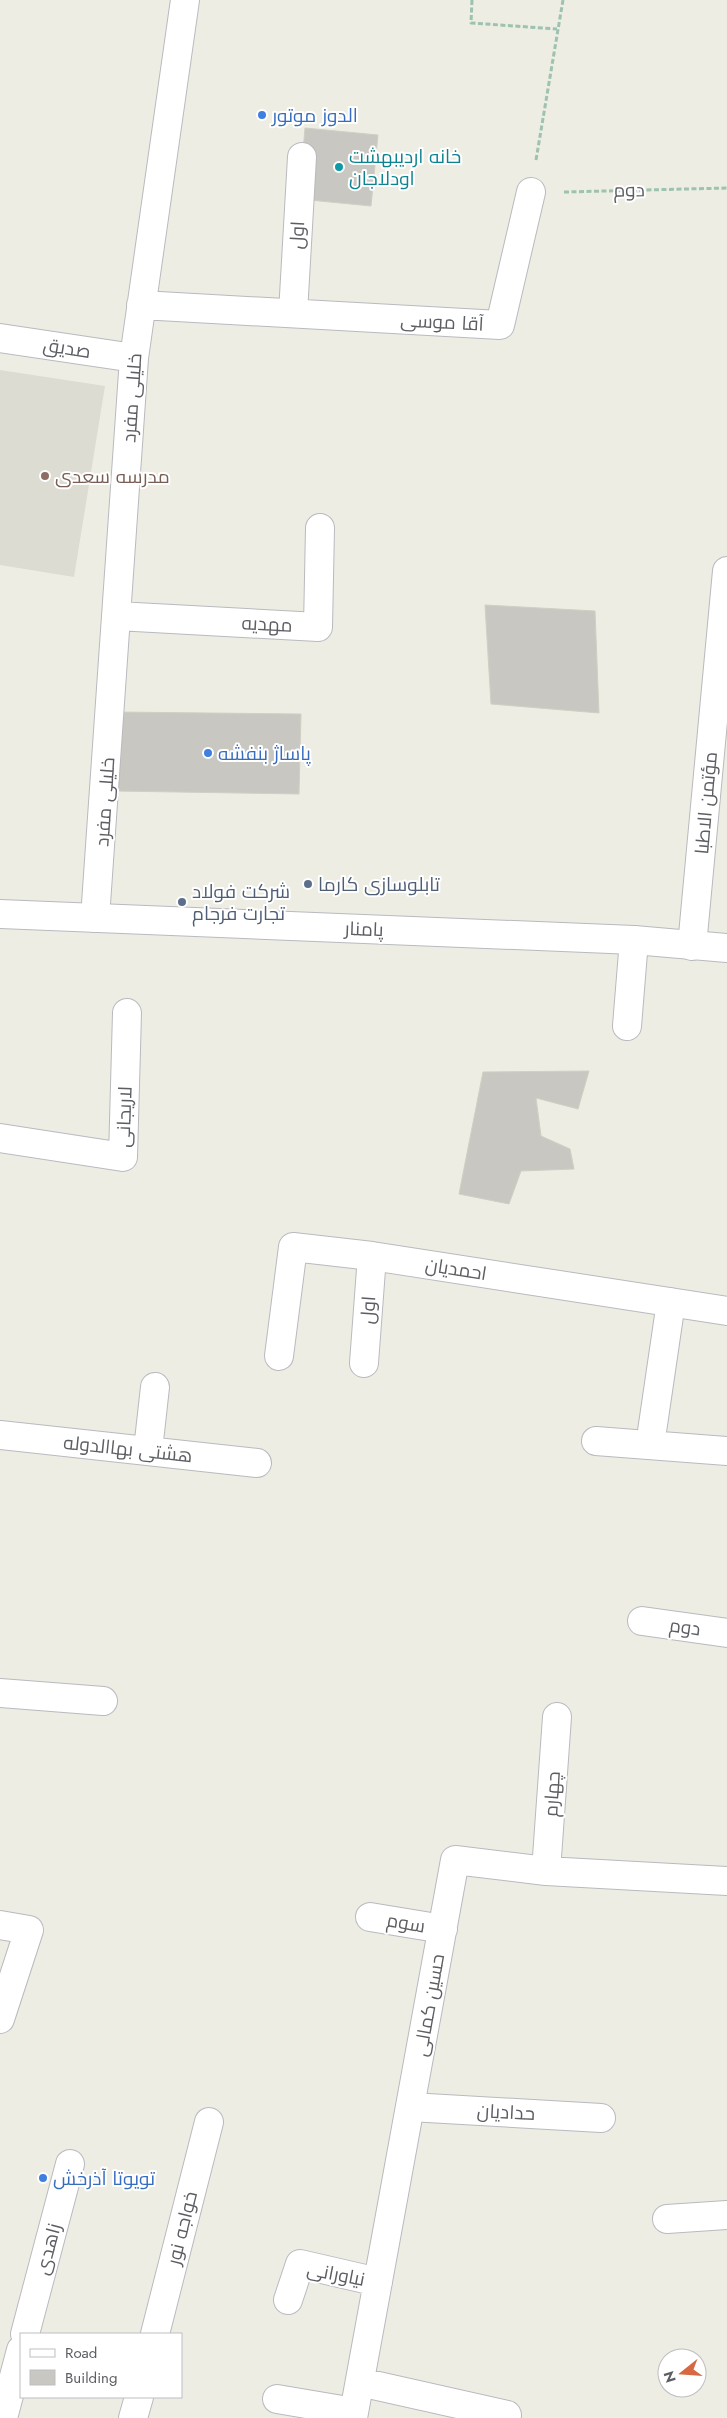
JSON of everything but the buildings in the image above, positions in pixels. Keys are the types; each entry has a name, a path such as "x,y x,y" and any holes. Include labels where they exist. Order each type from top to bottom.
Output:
{"street":[{"name":"خلیلی مفرد","path":"95,918 134,358 185,0"},
{"name":"اول","path":"293,313 302,157"},
{"name":"آقا موسی","path":"141,305 500,325 531,192"},
{"name":"صدیق","path":"0,338 134,358"},
{"name":"مهدیه","path":"117,616 318,627 320,528"},
{"name":"مؤتمن الاطبا","path":"692,946 727,570"},
{"name":"پامنار","path":"0,914 634,940 727,948"},
{"path":"627,1026 634,940"},
{"name":"لاریجانی","path":"0,1138 123,1158 127,1012"},
{"name":"احمدیان","path":"278,1356 293,1247 372,1256 727,1311"},
{"name":"اول","path":"364,1363 372,1256"},
{"path":"650,1445 671,1302"},
{"path":"148,1450 155,1387"},
{"name":"هشتی بهاالدوله","path":"0,1435 148,1450 257,1464"},
{"path":"596,1441 727,1451"},
{"name":"دوم","path":"642,1621 727,1634"},
{"path":"0,1693 103,1702"},
{"name":"چهارم","path":"546,1871 557,1717"},
{"name":"حسین کمالی","path":"354,2415 455,1860 546,1871 727,1881"},
{"name":"سوم","path":"370,1917 443,1929"},
{"path":"0,1925 29,1930 0,2019"},
{"name":"حدادیان","path":"410,2107 601,2118"},
{"name":"خواجه نور","path":"155,2333 209,2122"},
{"name":"زاهدی","path":"25,2333 70,2164"},
{"path":"667,2219 727,2215"},
{"name":"نیاورانی","path":"288,2300 300,2264 378,2282"},
{"path":"3,2418 20,2354"},
{"path":"360,2382 508,2415"},
{"path":"133,2418 139,2398"},
{"path":"277,2399 354,2415"}],"path":[{"path":"472,0 471,23 557,28"},
{"path":"531,192 563,0"},
{"name":"دوم","path":"531,192 727,188"}],"shaded area":[{"name":"مدرسه سعدی","path":"0,370 105,386 74,577 0,565"}],"place":[{"name":"الدوز موتور","path":"262,115"},
{"name":"خانه اردیبهشت اودلاجان","path":"339,167"},
{"name":"مدرسه سعدی","path":"45,476"},
{"name":"پاساژ بنفشه","path":"208,753"},
{"name":"تابلوسازی کارما","path":"308,884"},
{"name":"شرکت فولاد تجارت فرجام","path":"182,902"},
{"name":"تویوتا آذرخش","path":"43,2178"}]}
